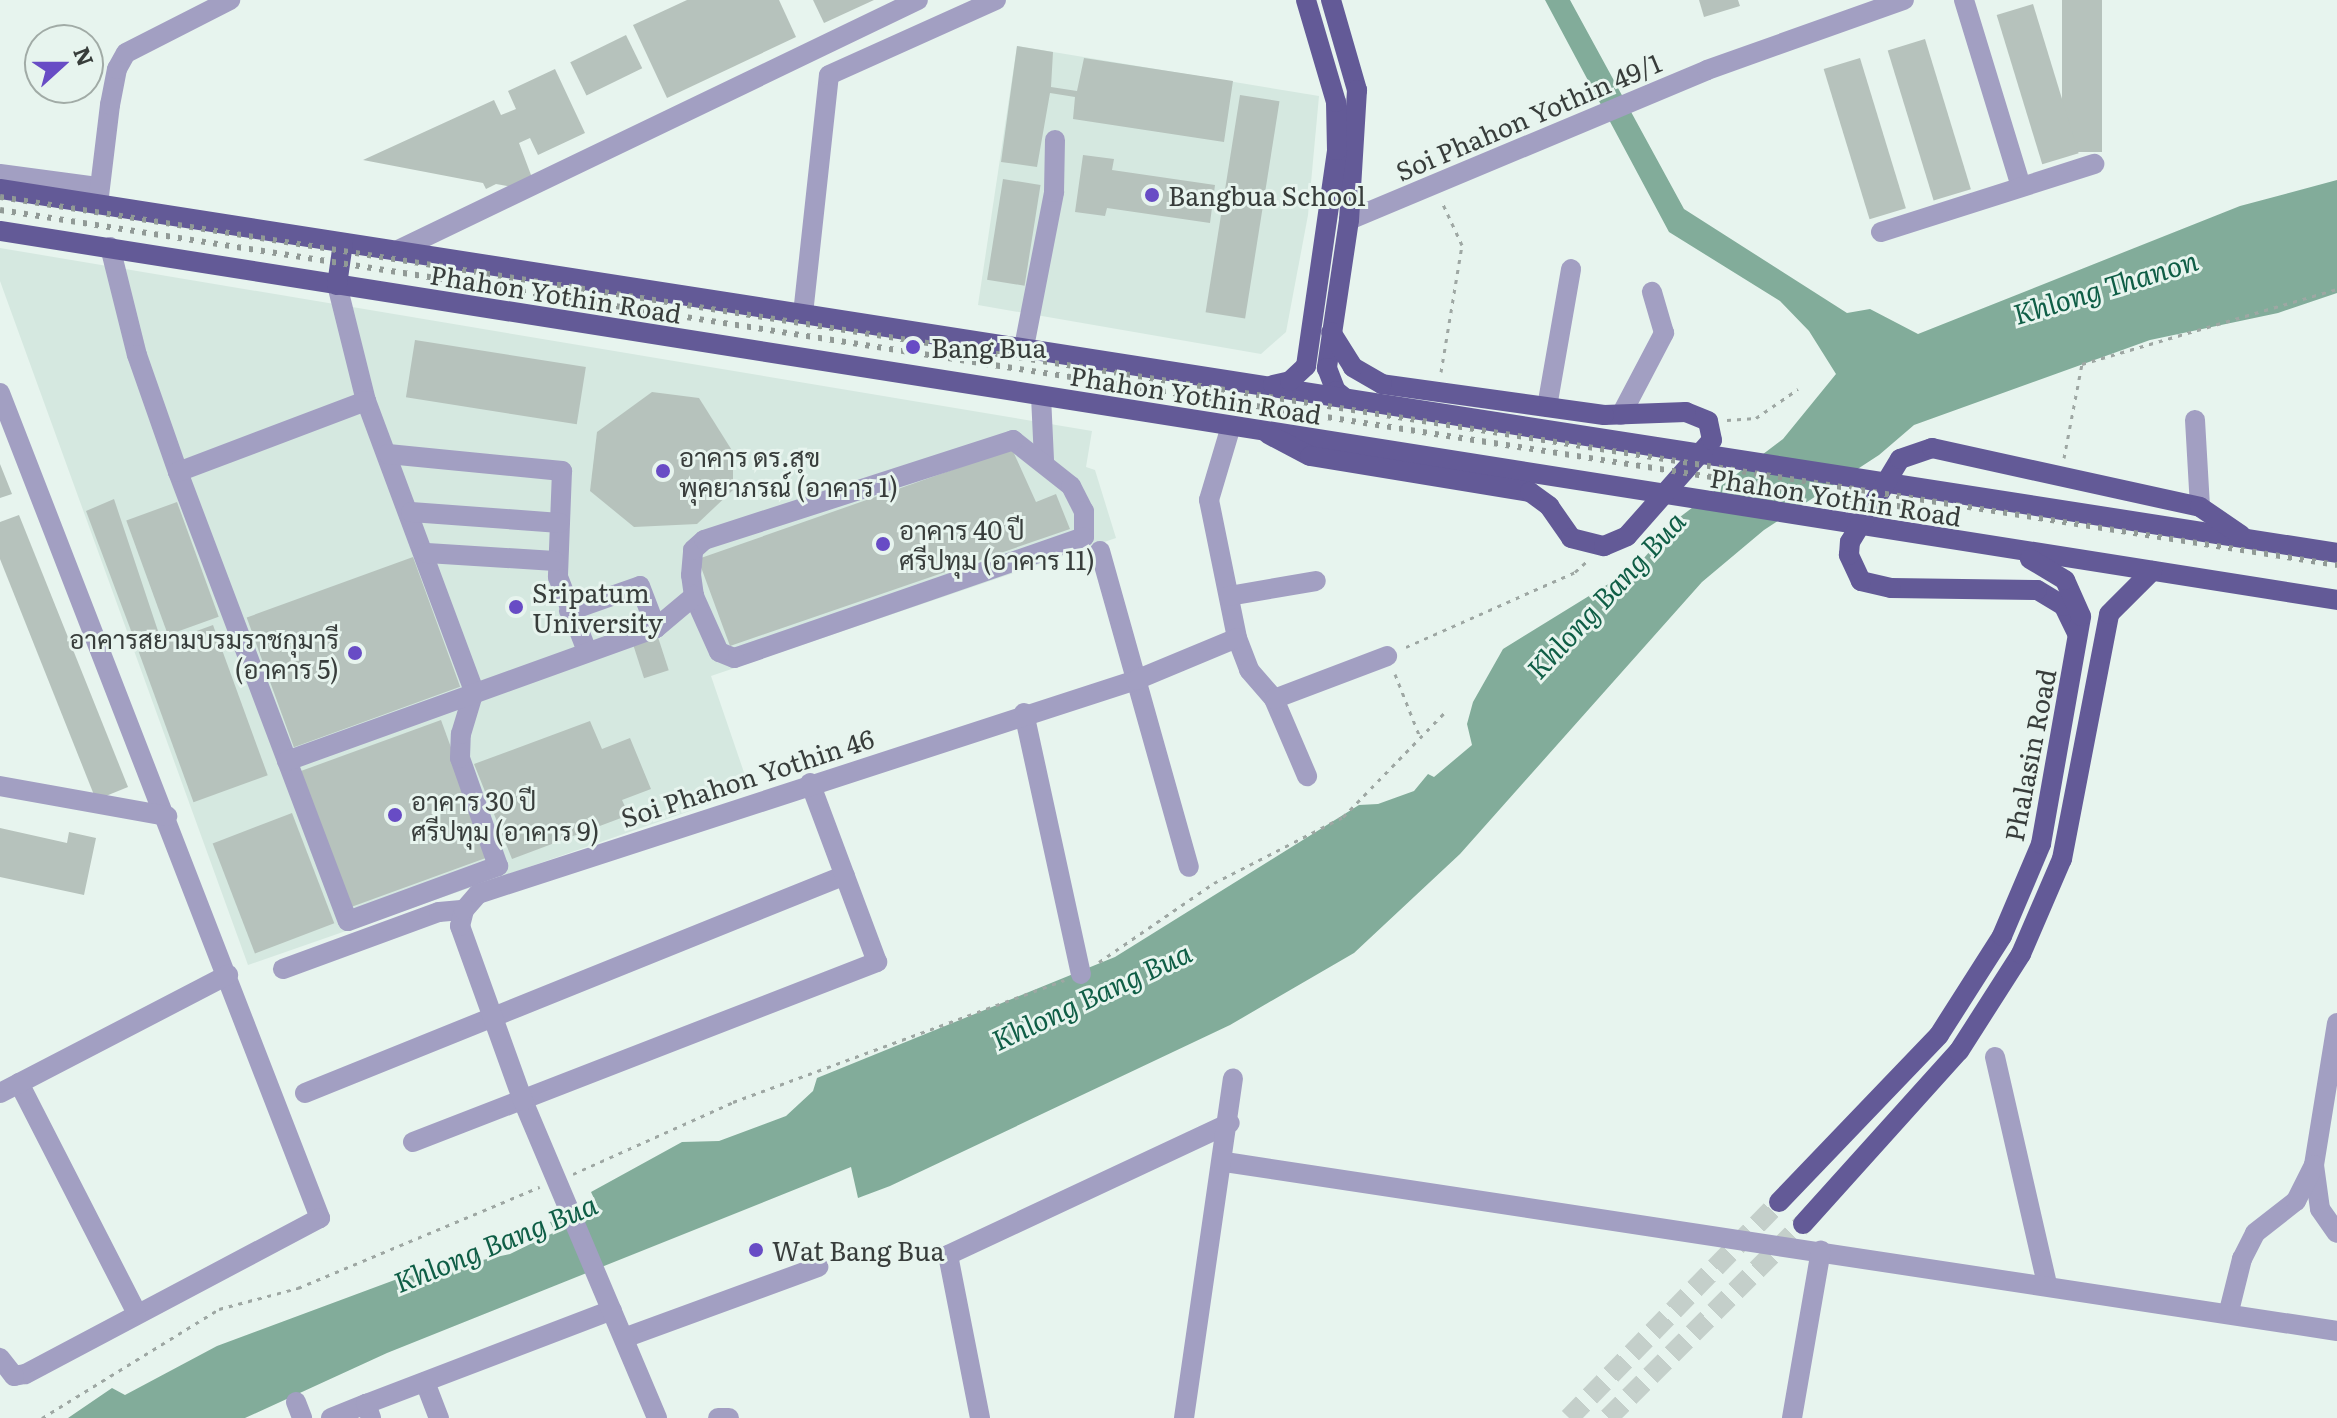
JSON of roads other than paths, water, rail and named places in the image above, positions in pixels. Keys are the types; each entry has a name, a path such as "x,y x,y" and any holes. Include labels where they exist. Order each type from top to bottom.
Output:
{"main road":[{"path":"1306,0 1336,102 1343,186"},
{"path":"1331,0 1357,90 1343,186 1329,380 1345,398"},
{"name":"Phahon Yothin Road","path":"0,189 98,196 343,243 2337,553"},
{"path":"1269,386 1290,381 1306,366 1340,218"},
{"name":"Phahon Yothin Road","path":"0,231 2337,600"},
{"path":"337,285 343,243"},
{"path":"1265,432 1292,451 1310,456 1530,492 1549,506 1571,538 1604,546 1627,536 1709,449 1713,431 1708,421 1686,412 1621,415 1438,392 1367,379 1331,332"},
{"path":"2152,571 2109,614 2072,611 2037,590 1873,585 1861,581 1849,555 1850,542 1883,480 1915,451 1932,448 2200,507 2247,539"},
{"path":"2016,551 2065,580 2072,611"},
{"name":"Phalasin Road","path":"1779,1202 1939,1035 2002,936 2041,844 2078,637 2072,611"},
{"name":"Phalasin Road","path":"1803,1224 1959,1051 2021,954 2062,859 2109,614"},
{"path":"2070,691 2087,687 2092,696"}],"street":[{"path":"0,174 98,196 117,69 126,53 230,0"},
{"path":"396,251 918,0"},
{"path":"803,314 829,75 996,0"},
{"name":"Soi Phahon Yothin 49/1","path":"1340,218 1574,128 1650,93 1904,0"},
{"path":"1964,0 2021,187"},
{"path":"1024,347 1054,192 1055,140"},
{"path":"1881,232 2094,164"},
{"path":"110,247 137,355 178,472 342,913 348,921 498,866 460,758 461,734 474,691 427,553 366,401 337,285"},
{"path":"1547,407 1571,269"},
{"path":"1621,415 1664,333 1652,292"},
{"path":"0,393 167,816 320,1218 136,1312 18,1377 0,1358"},
{"path":"1041,396 1044,460"},
{"path":"178,472 366,401"},
{"path":"2195,420 2200,507"},
{"path":"1231,426 1209,500 1237,638 1249,670 1274,699 1307,776"},
{"path":"1013,440 1044,460 1071,486 1088,526 1076,543 734,658 719,652 694,596 691,559 698,544 710,536 992,443 1013,440"},
{"path":"388,454 562,471 555,561 569,611 587,651"},
{"path":"411,512 560,523"},
{"path":"1100,551 1189,867"},
{"path":"427,553 555,561"},
{"path":"1229,596 1316,581"},
{"path":"569,611 639,586 656,628"},
{"path":"287,761 474,691 656,628 694,596"},
{"name":"Soi Phahon Yothin 46","path":"464,910 478,894 1024,713 1136,680 1237,638"},
{"path":"1274,699 1387,656"},
{"path":"1024,713 1081,974"},
{"path":"413,1142 871,966 877,955 810,783"},
{"path":"0,786 167,816"},
{"path":"305,1093 492,1014 845,875"},
{"path":"283,969 439,912 464,910 460,926 523,1101 657,1418"},
{"path":"0,1093 228,975"},
{"path":"2337,1023 2314,1165 2320,1209 2337,1233"},
{"path":"1995,1057 2047,1284"},
{"path":"1184,1418 1225,1162 1233,1079"},
{"path":"19,1083 136,1312"},
{"path":"980,1418 948,1255 1230,1123"},
{"path":"1225,1162 2229,1311 2337,1331"},
{"path":"2229,1311 2242,1259 2255,1233 2296,1201 2314,1165"},
{"path":"1792,1418 1821,1250"},
{"path":"624,1338 818,1267"},
{"path":"331,1418 368,1411 425,1382 609,1302"},
{"path":"425,1382 439,1418"},
{"path":"718,1418 729,1418"}],"water":[{"path":"1545,0 1570,0 1684,209 1847,313 1870,309 1918,334 2240,206 2337,180 2337,293 2278,313 2150,340 1914,425 1879,455 1764,530 1702,582 1460,854 1354,953 1230,1025 890,1186 858,1198 851,1167 387,1353 245,1418 68,1418 112,1388 125,1395 217,1346 400,1278 510,1254 555,1232 550,1222 599,1209 591,1192 682,1142 719,1141 786,1116 813,1091 817,1078 1115,957 1359,805 1378,804 1414,791 1428,774 1434,777 1472,745 1467,724 1473,702 1503,649 1636,567 1680,517 1783,439 1836,374 1809,331 1780,301 1669,232"}],"tunnel":[{"path":"1569,1418 1779,1202"},
{"path":"1608,1418 1803,1224"}],"railway":[{"path":"0,197 2337,565"},
{"path":"0,210 1910,508"}],"place":[{"name":"Bangbua School","path":"1152,195"},
{"name":"Bang Bua","path":"913,347"},
{"name":"อาคาร ดร.สุข พุคยาภรณ์ (อาคาร 1)","path":"663,471"},
{"name":"อาคาร 40 ปี ศรีปทุม (อาคาร 11)","path":"883,544"},
{"name":"Sripatum University","path":"516,607"},
{"name":"อาคารสยามบรมราชกุมารี (อาคาร 5)","path":"355,653"},
{"name":"อาคาร 30 ปี ศรีปทุม (อาคาร 9)","path":"395,815"},
{"name":"Wat Bang Bua","path":"756,1250"}],"water label":[{"name":"Khlong Thanon","path":"2105,286"},
{"name":"Khlong Bang Bua","path":"1605,594"},
{"name":"Khlong Bang Bua","path":"1091,995"},
{"name":"Khlong Bang Bua","path":"495,1242"}]}
